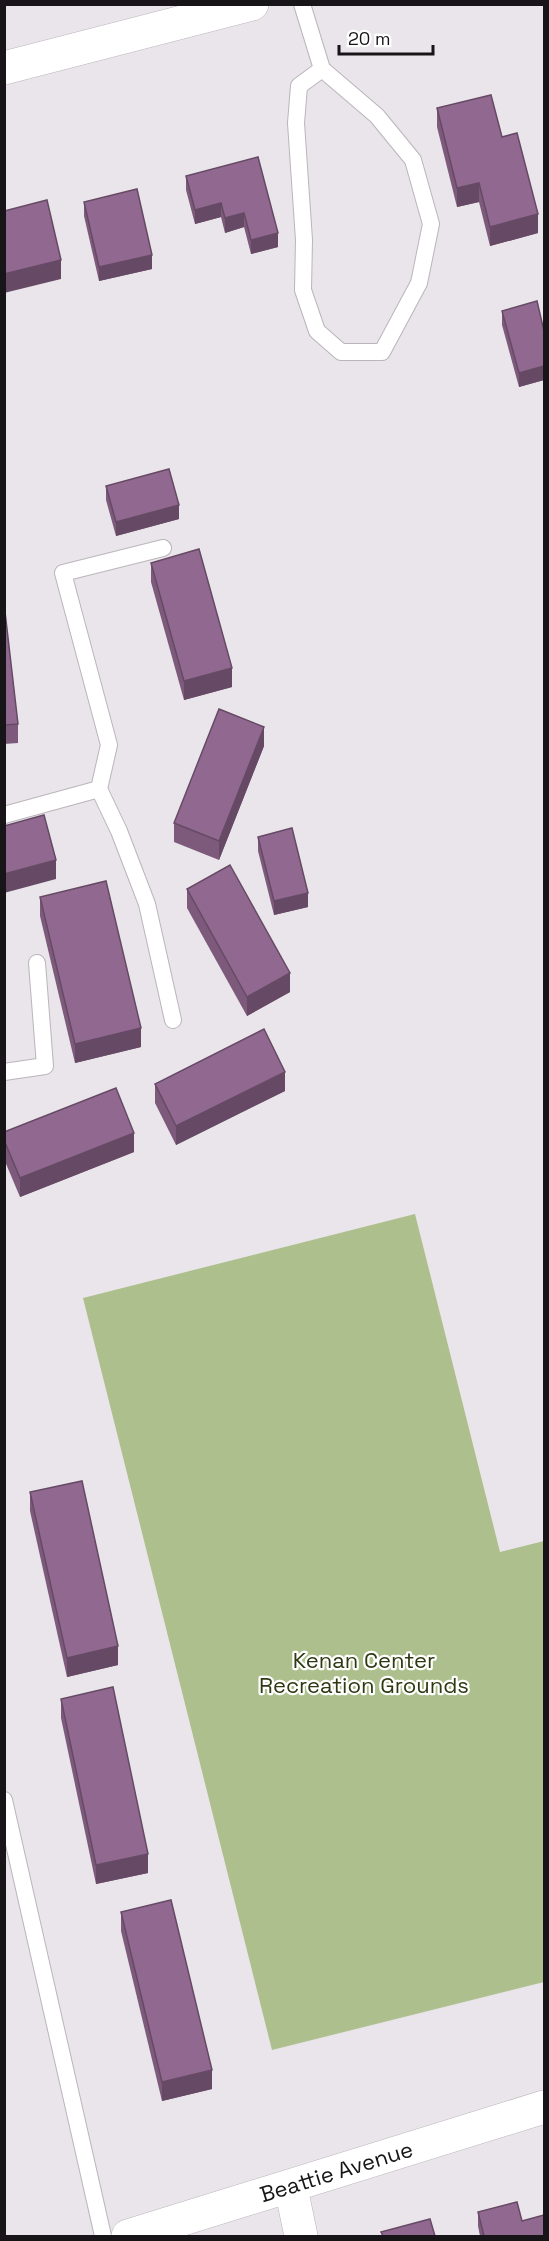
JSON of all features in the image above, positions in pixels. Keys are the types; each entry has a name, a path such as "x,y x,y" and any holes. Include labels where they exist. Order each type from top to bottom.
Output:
{"street":[{"path":"4,68 252,4"},
{"name":"Beattie Avenue","path":"128,2236 291,2188 544,2107"},
{"path":"291,2188 301,2236"}],"lane":[{"path":"302,4 322,69 376,116 412,160 431,224 419,283 382,352 341,352 317,331 303,290 304,240 296,123 299,86 322,69"},
{"path":"163,549 63,573 109,745 99,789 119,831 147,904 173,1020"},
{"path":"4,815 99,789"},
{"path":"4,1072 45,1066 37,963"},
{"path":"4,1800 103,2236"}],"green space":[{"name":"Kenan Center Recreation Grounds","path":"415,1214 500,1552 544,1541 544,1982 272,2050 83,1298"}],"building":[{"path":"491,95 502,137 517,133 538,214 490,227 479,183 457,188 437,108"},
{"path":"258,157 278,233 251,240 244,213 225,218 221,203 195,210 186,176"},
{"path":"137,189 152,255 99,267 84,202"},
{"path":"47,200 61,260 4,274 4,211"},
{"path":"537,301 544,331 544,366 519,373 502,311"},
{"path":"169,469 179,505 116,522 106,486"},
{"path":"199,549 232,668 184,681 151,563"},
{"path":"4,603 18,724 4,725"},
{"path":"219,709 264,727 219,841 174,823"},
{"path":"44,815 56,860 4,874 4,826"},
{"path":"292,828 308,893 274,901 258,837"},
{"path":"230,865 290,973 247,997 187,889"},
{"path":"106,881 141,1028 75,1044 40,897"},
{"path":"264,1029 285,1072 176,1126 155,1084"},
{"path":"116,1088 134,1133 20,1178 4,1140 4,1132"},
{"path":"82,1481 118,1646 67,1658 30,1492"},
{"path":"113,1687 148,1854 96,1865 61,1699"},
{"path":"171,1900 212,2070 162,2082 121,1912"},
{"path":"517,2202 522,2221 544,2215 544,2236 484,2236 478,2212"},
{"path":"430,2219 435,2236 383,2236 381,2232"}]}
